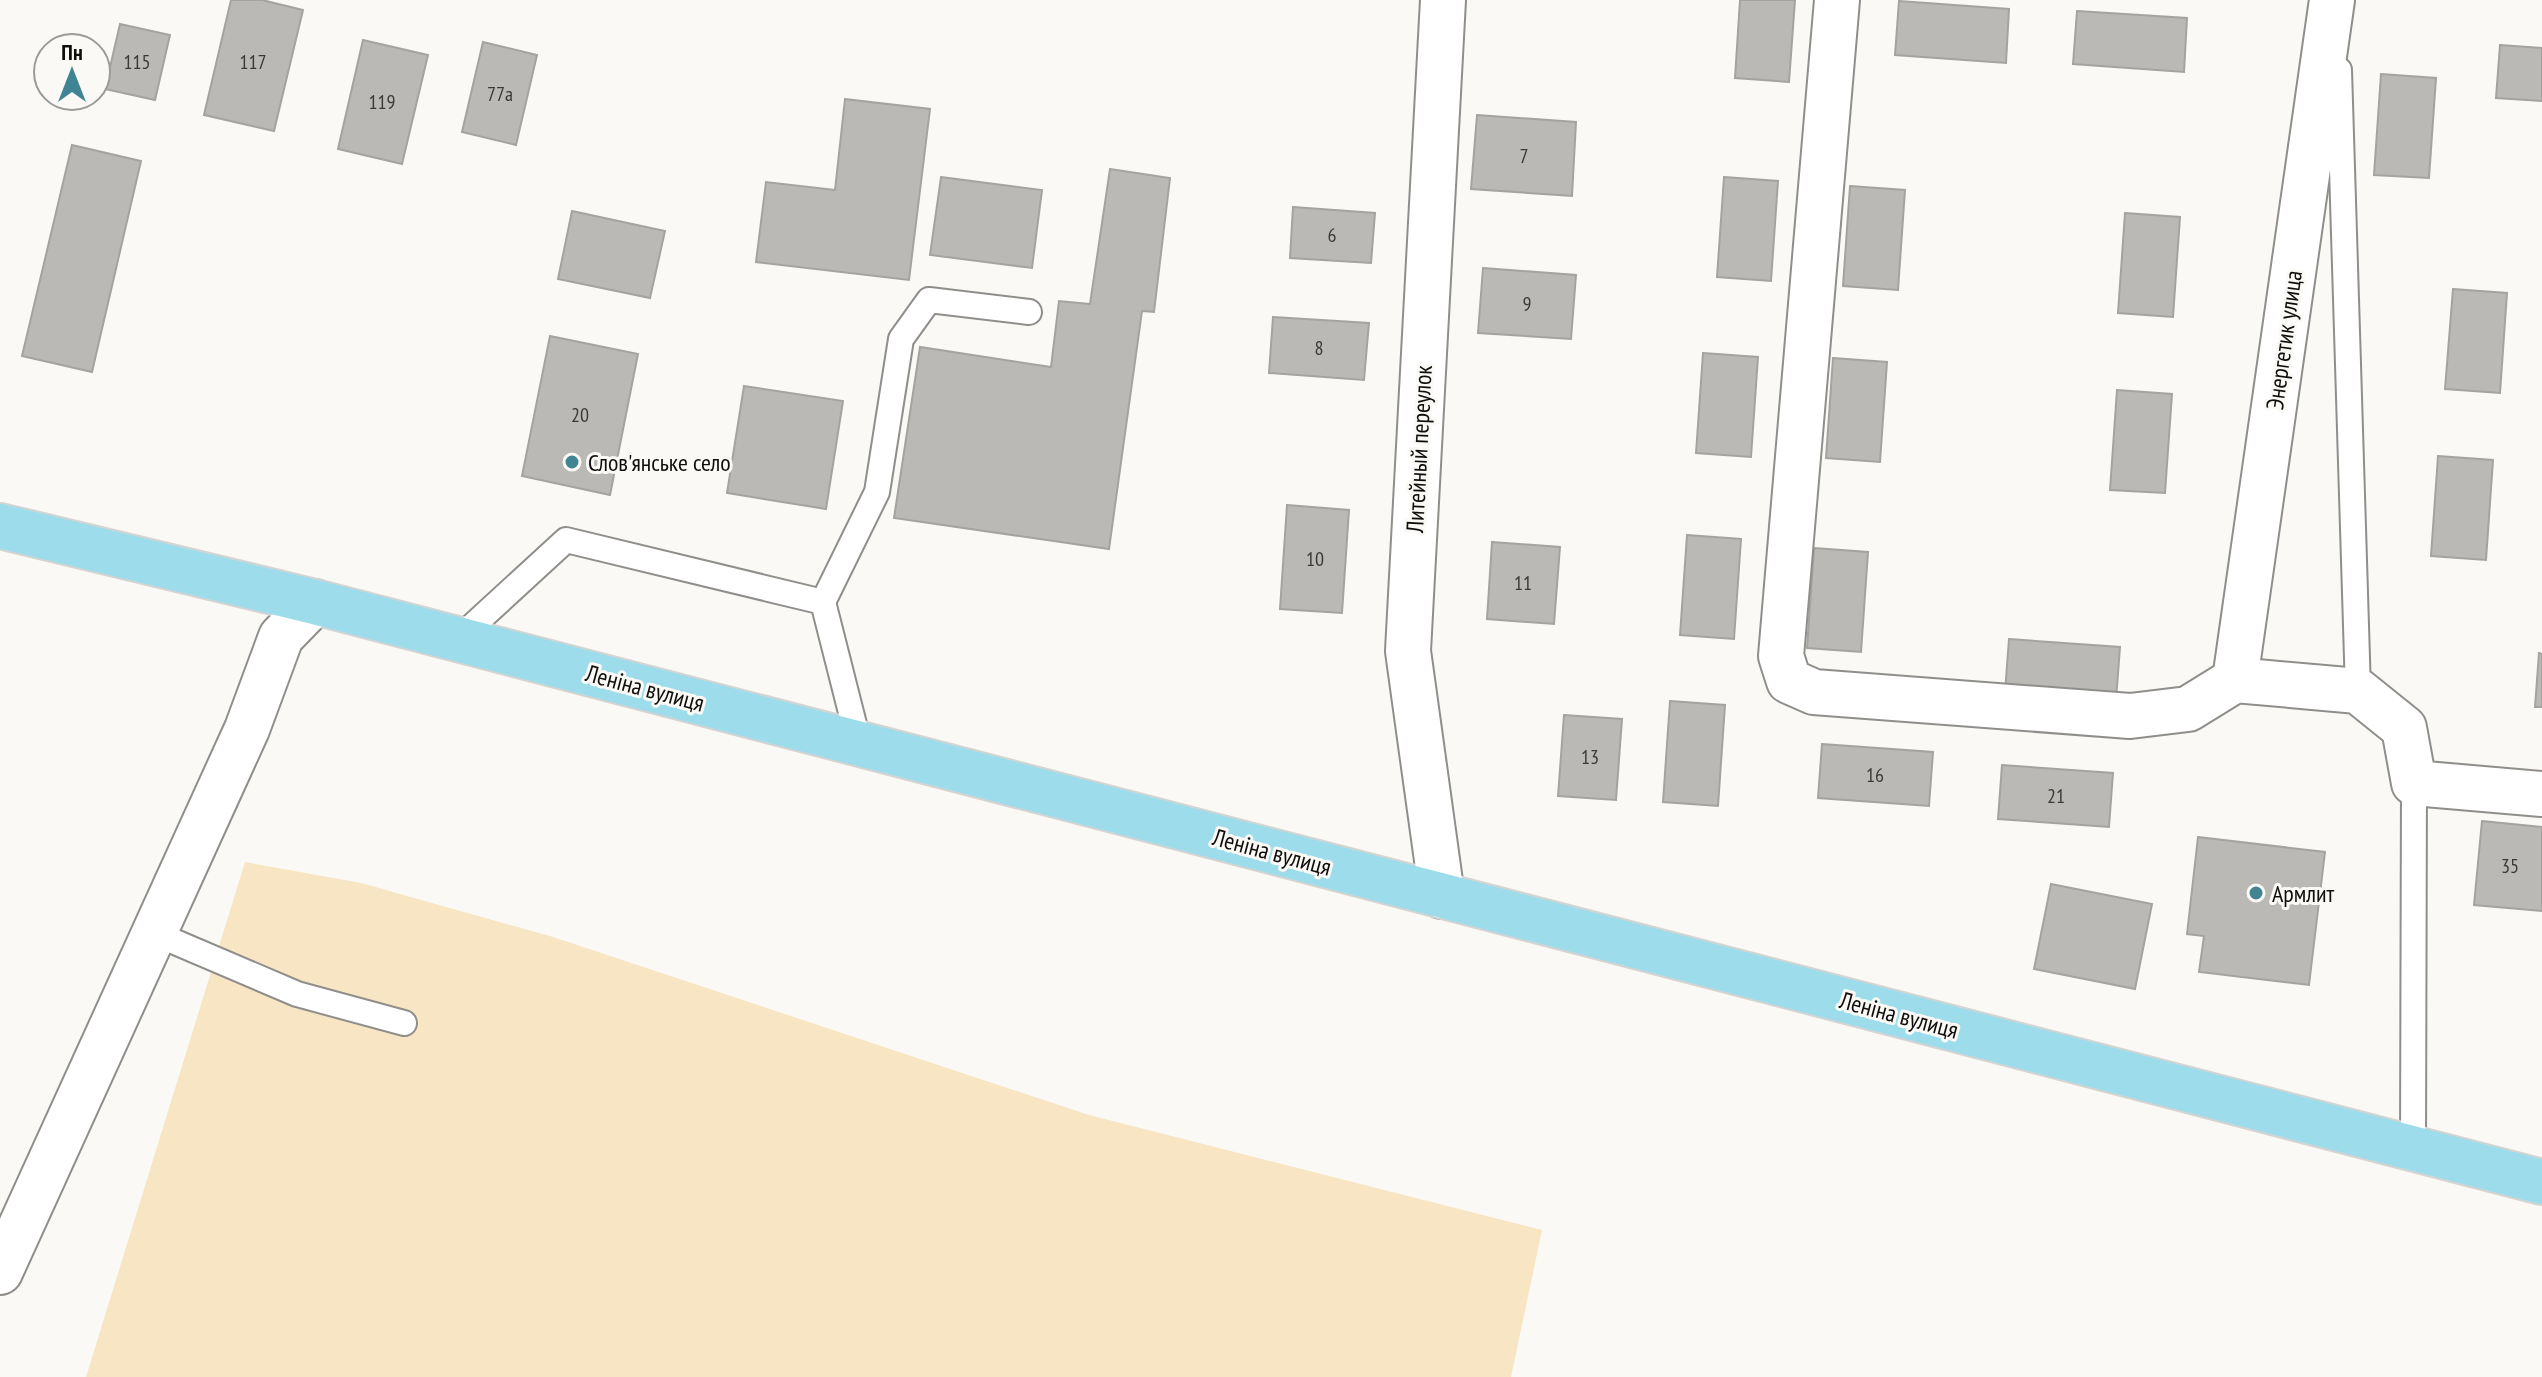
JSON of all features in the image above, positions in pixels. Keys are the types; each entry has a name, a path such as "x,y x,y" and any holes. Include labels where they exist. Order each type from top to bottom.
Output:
{"main road":[{"name":"Леніна вулиця","path":"0,526 315,602 2542,1182"}],"street":[{"name":"Литейный переулок","path":"1442,896 1408,651 1443,0"},
{"path":"1837,0 1781,656 1789,681 1814,692 2130,716 2188,709 2235,680 2358,691 2404,728 2414,783 2542,794"},
{"name":"Энергетик улица","path":"2235,680 2334,0"},
{"path":"0,1272 247,729 281,637 315,602"}],"lane":[{"path":"2334,0 2358,691"},
{"path":"859,744 823,602 877,492 901,339 929,300 1029,312"},
{"path":"457,640 566,540 823,602"},
{"path":"2413,1149 2414,783"},
{"path":"154,933 297,994 404,1023"}],"shaded area":[{"path":"245,862 361,883 553,937 1089,1115 1542,1230 1511,1377 86,1377"}],"building":[{"path":"231,0 262,0 303,10 274,131 204,115"},
{"path":"1740,0 1795,0 1789,82 1735,78"},
{"path":"1899,1 2009,9 2006,63 1895,55"},
{"path":"2077,11 2187,18 2184,72 2073,64"},
{"path":"120,24 170,35 155,100 112,91 112,59"},
{"path":"363,40 428,55 402,164 338,149"},
{"path":"483,42 537,55 516,145 462,132"},
{"path":"2500,45 2542,48 2542,101 2496,98"},
{"path":"2381,74 2436,78 2429,178 2374,175"},
{"path":"845,99 930,109 909,280 756,262 766,182 835,190"},
{"path":"1477,115 1576,122 1572,196 1471,189"},
{"path":"72,145 141,161 92,372 22,356"},
{"path":"1110,169 1170,178 1154,312 1142,311 1109,549 894,518 920,347 1051,367 1059,301 1090,304"},
{"path":"941,177 1042,190 1032,268 930,255"},
{"path":"1724,177 1778,181 1771,281 1717,277"},
{"path":"1850,186 1905,190 1898,290 1843,286"},
{"path":"1293,207 1375,213 1371,263 1290,258"},
{"path":"572,211 665,231 650,298 558,279"},
{"path":"2125,213 2180,217 2173,317 2118,313"},
{"path":"1483,268 1576,275 1571,339 1478,333"},
{"path":"2453,289 2507,293 2500,393 2445,389"},
{"path":"1273,317 1369,323 1364,380 1269,373"},
{"path":"550,336 638,354 610,495 522,476"},
{"path":"1703,353 1758,357 1751,457 1696,453"},
{"path":"1833,358 1887,362 1880,462 1826,458"},
{"path":"744,386 843,401 826,509 727,493"},
{"path":"2117,390 2172,394 2165,493 2110,490"},
{"path":"2438,456 2493,460 2486,560 2431,556"},
{"path":"1287,505 1349,510 1342,613 1280,609"},
{"path":"1687,535 1741,539 1734,639 1680,635"},
{"path":"1492,542 1560,547 1554,624 1487,619"},
{"path":"1814,548 1868,552 1861,652 1807,648"},
{"path":"2009,639 2120,647 2116,700 2005,692"},
{"path":"2539,653 2542,654 2542,707 2535,707"},
{"path":"1670,701 1725,705 1718,806 1663,802"},
{"path":"1564,715 1622,719 1616,800 1558,796"},
{"path":"1822,744 1933,752 1929,806 1818,798"},
{"path":"2002,765 2113,773 2109,827 1998,819"},
{"path":"2482,821 2542,827 2542,911 2474,905"},
{"name":"Армлит","path":"2198,837 2325,852 2309,985 2199,972 2204,936 2187,934"},
{"path":"2051,884 2152,904 2135,989 2034,969"}],"place":[{"name":"Слов'янське село","path":"572,462"},
{"name":"Армлит","path":"2256,893"}]}
